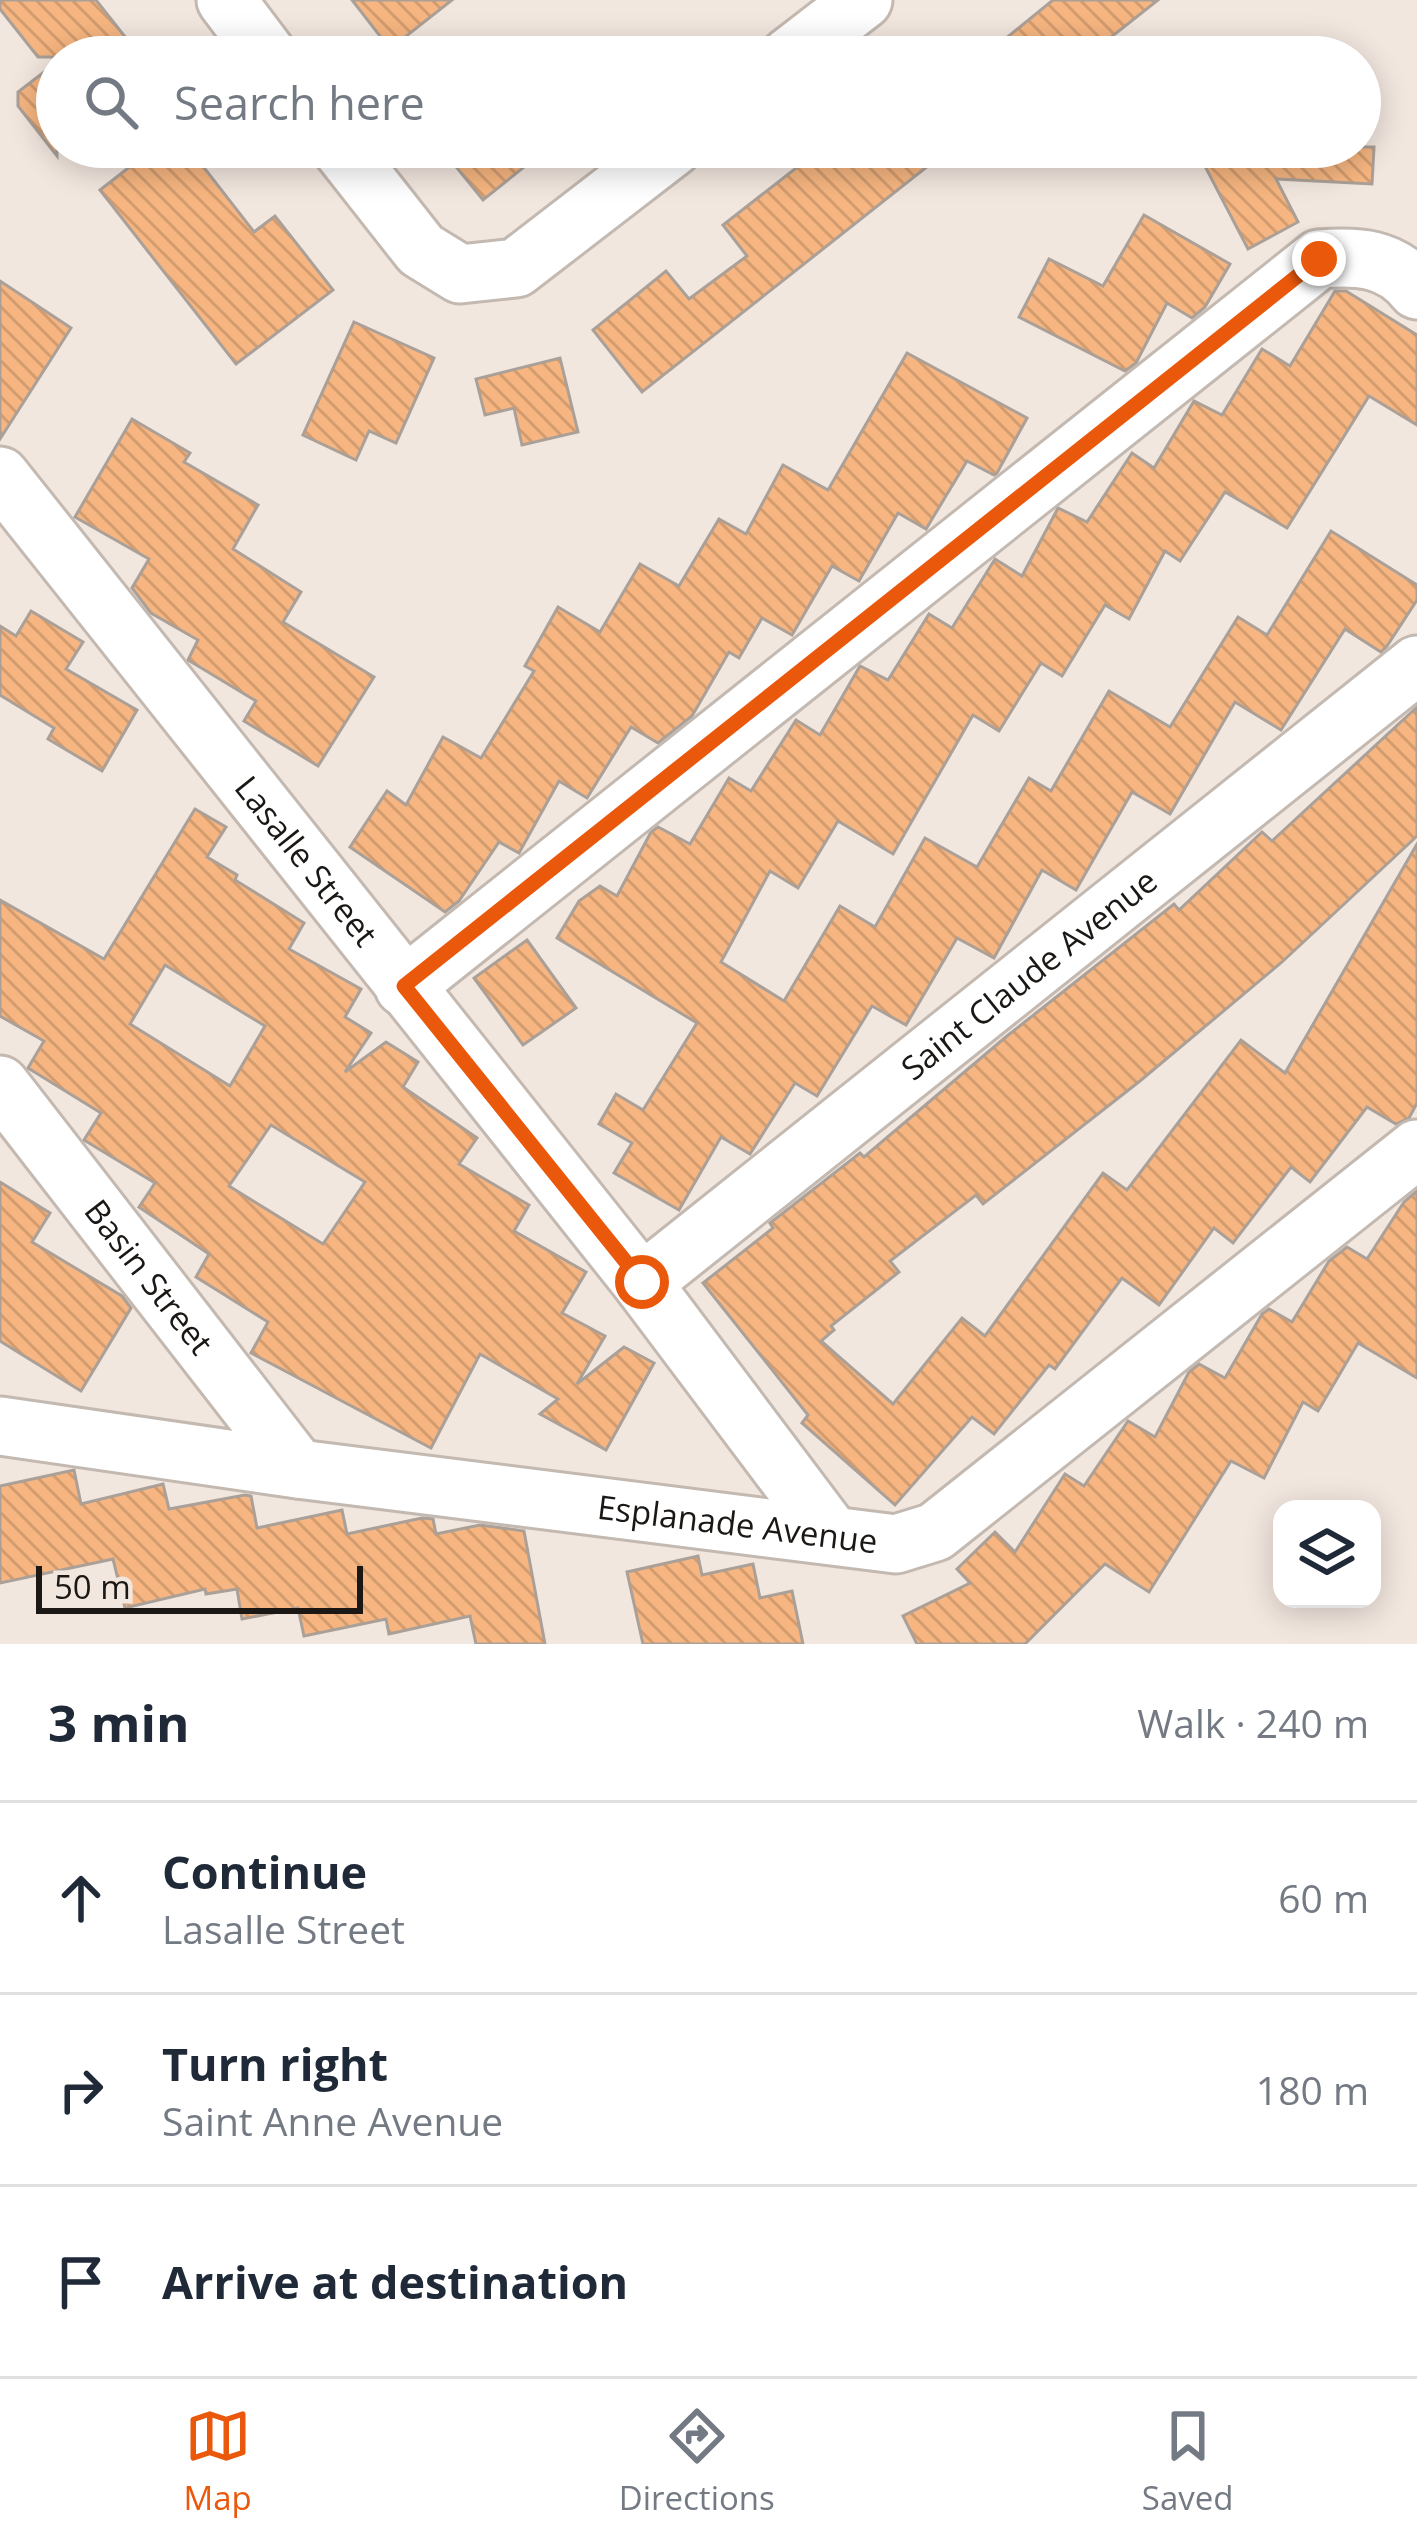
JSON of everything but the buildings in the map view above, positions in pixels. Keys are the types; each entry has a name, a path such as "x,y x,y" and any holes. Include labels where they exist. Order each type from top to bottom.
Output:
{"street":[{"path":"226,0 253,36"},
{"path":"816,36 863,0"},
{"path":"357,168 421,250 460,274 516,268 646,168"},
{"path":"404,986 1319,259 1363,256 1411,282"},
{"name":"Lasalle Street","path":"0,476 642,1282 830,1533"},
{"name":"Saint Claude Avenue","path":"642,1282 1417,665"},
{"name":"Basin Street","path":"0,1084 298,1469"},
{"name":"Esplanade Avenue","path":"0,1426 298,1469 896,1544 935,1532 1417,1150"}],"route":[{"path":"642,1282 404,986 1319,259"}]}
